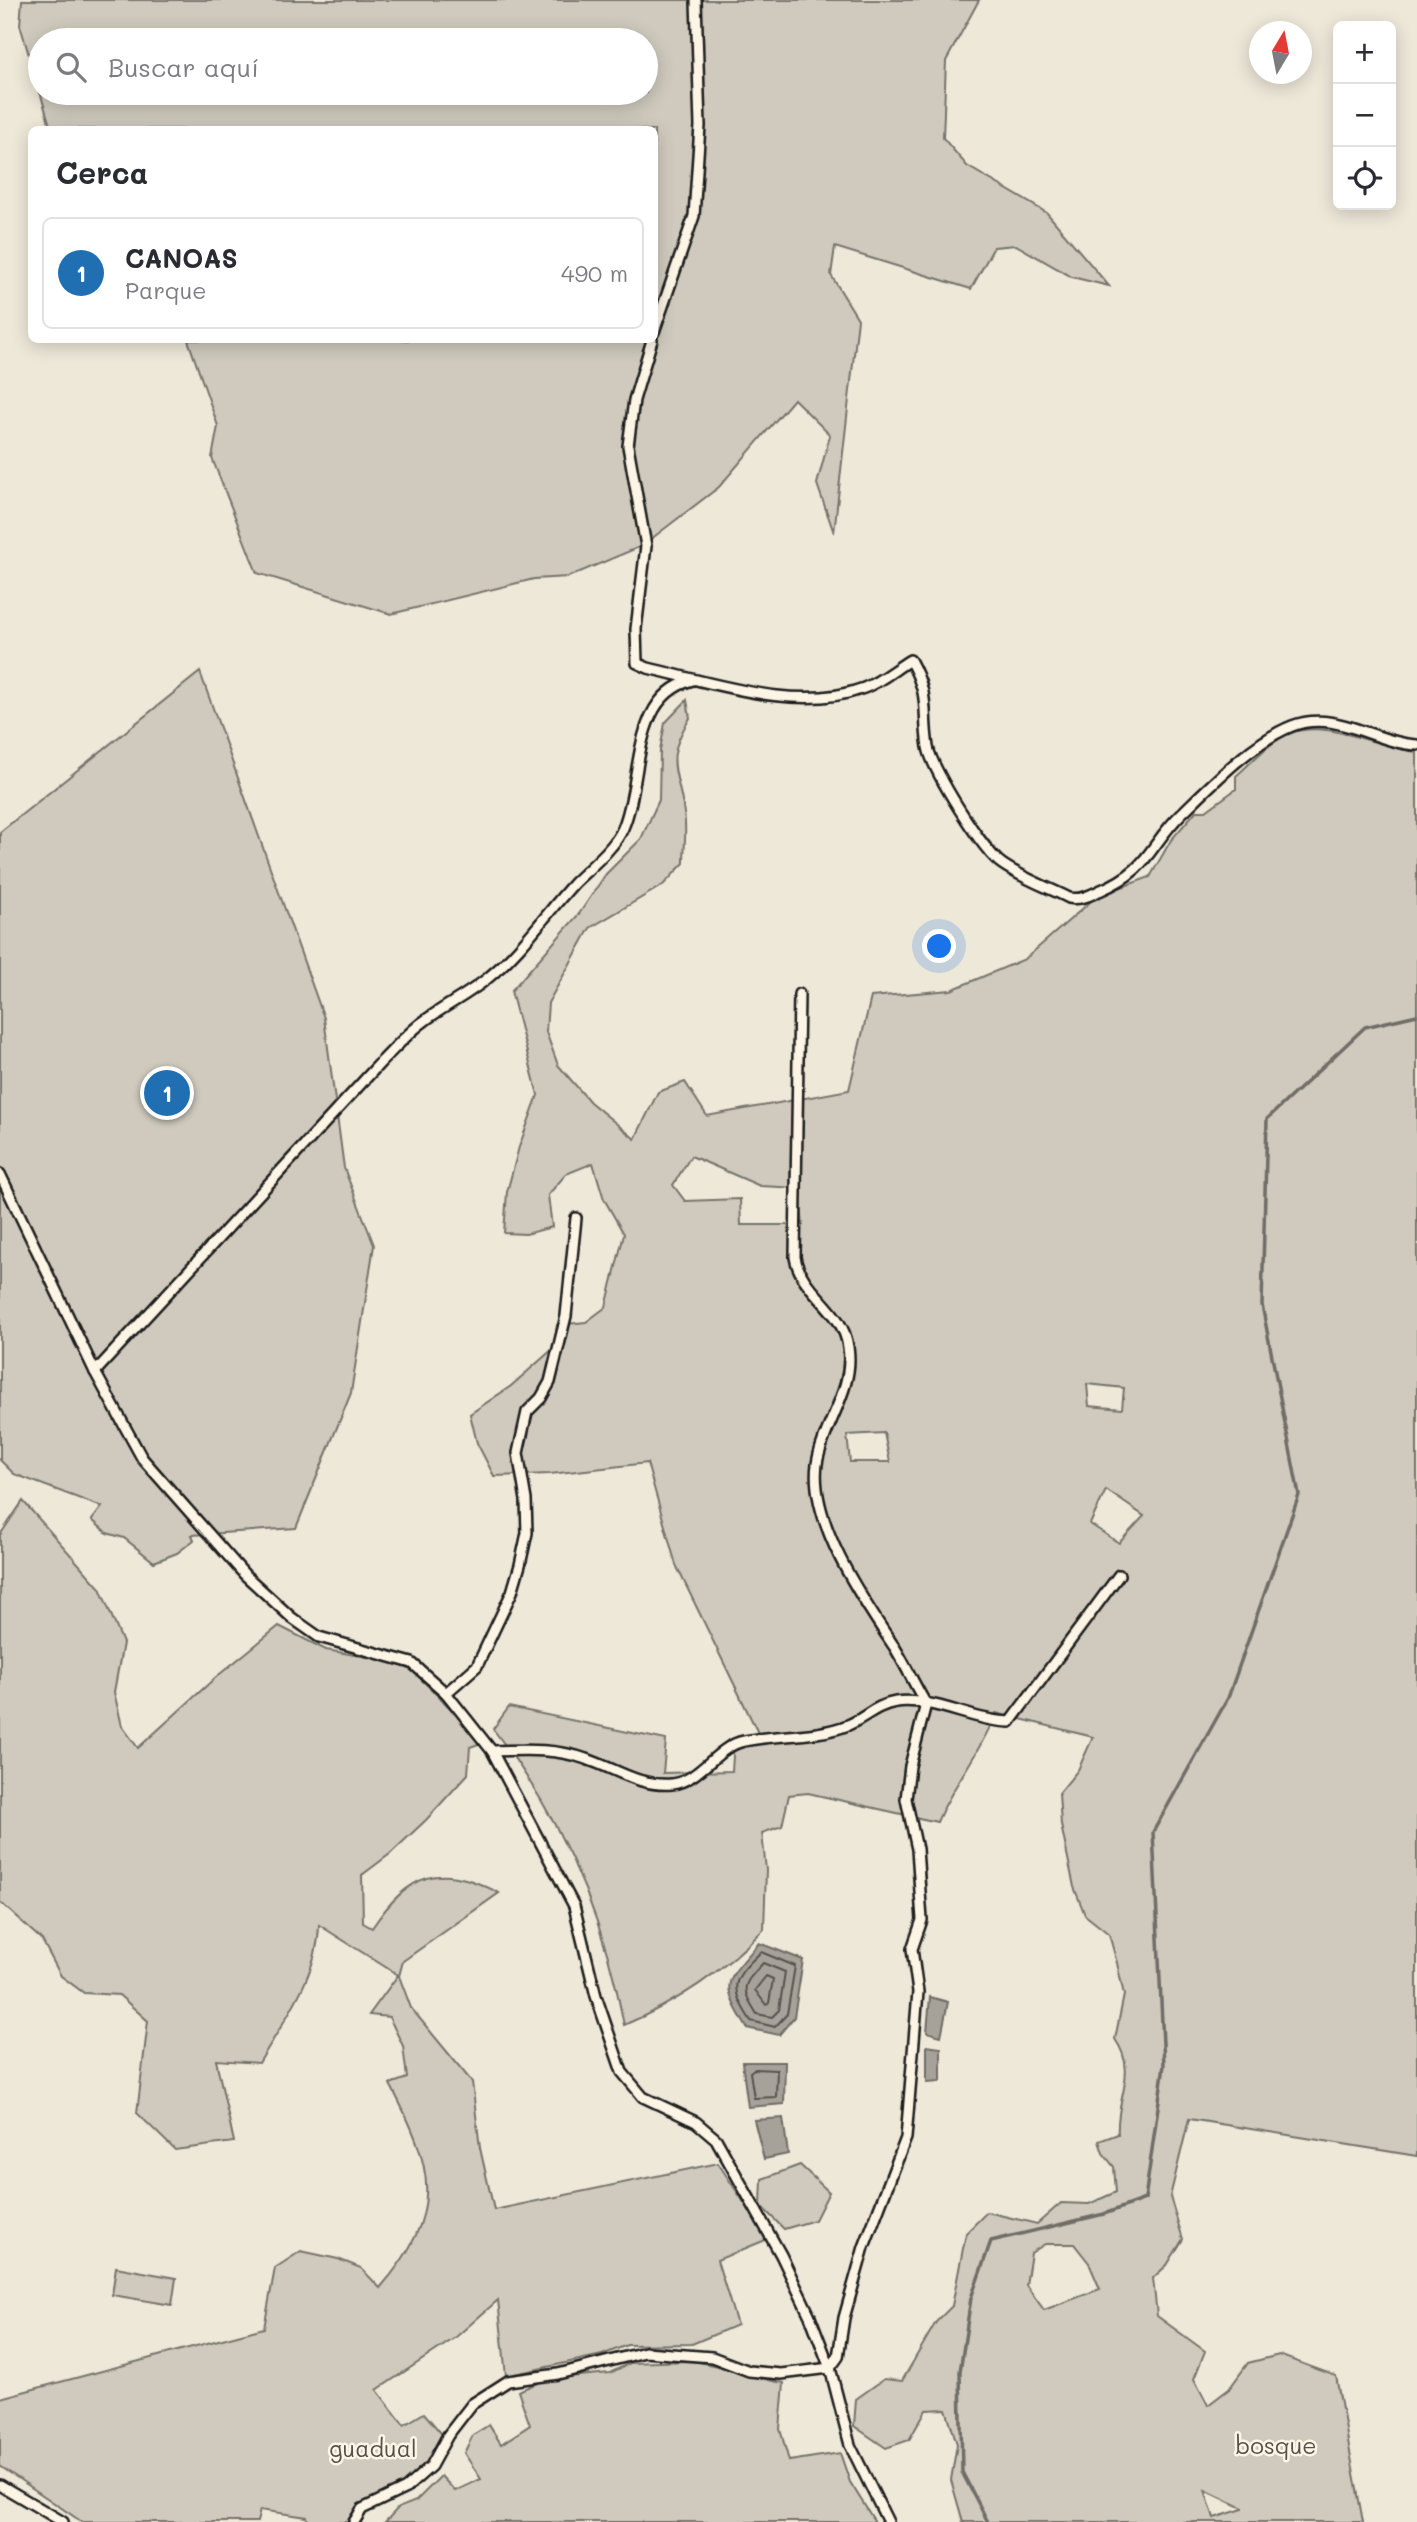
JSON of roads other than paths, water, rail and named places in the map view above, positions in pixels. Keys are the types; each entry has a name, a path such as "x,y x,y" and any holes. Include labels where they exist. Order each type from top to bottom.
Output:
{"street":[{"path":"658,320 694,216 700,126 696,0"},
{"path":"651,343 634,400 628,446 646,546 634,655 637,663 695,680 765,695 825,696 864,688 910,660 923,683 928,749 951,795 987,849 1001,863 1069,898 1079,900 1126,879 1139,869 1182,813 1255,747 1293,726 1317,721 1338,722 1417,745"},
{"path":"95,1372 381,1062 422,1023 488,978 522,947 547,912 619,836 629,811 645,731 653,707 673,686 695,680"},
{"path":"354,2522 362,2509 405,2488 431,2466 448,2435 472,2404 508,2381 558,2374 645,2352 712,2357 749,2371 781,2374 830,2368 838,2357 844,2318 864,2247 906,2138 918,1992 912,1949 922,1923 917,1849 906,1798 910,1766 926,1704 834,1548 817,1487 817,1463 843,1394 849,1348 834,1312 801,1278 795,1257 799,994"},
{"path":"0,1174 95,1372 142,1458 255,1583 319,1637 412,1662 446,1693 492,1751 574,1906 596,1996 622,2072 643,2097 696,2122 716,2140 781,2255 830,2368 850,2445 888,2522"},
{"path":"446,1693 477,1667 512,1592 520,1565 527,1532 526,1500 518,1453 527,1412 541,1398 550,1382 566,1316 576,1218"},
{"path":"492,1751 548,1750 586,1758 633,1780 673,1784 694,1775 741,1741 791,1736 849,1725 873,1709 897,1702 926,1704 1010,1722 1119,1575"},
{"path":"0,2485 63,2522"}],"water":[{"path":"759,1943 803,1960 794,2017 779,2035 747,2028 732,2001 730,1983 733,1975"},
{"path":"930,1997 948,2002 941,2036 927,2032"},
{"path":"927,2046 941,2048 941,2081 927,2082"},
{"path":"742,2062 785,2062 784,2104 748,2107"},
{"path":"783,2118 788,2154 764,2159 754,2120"}],"waterway":[{"path":"988,2522 962,2472 960,2372 971,2298 991,2241 1104,2214 1145,2199 1164,2065 1153,1832 1228,1698 1299,1495 1262,1305 1267,1119 1365,1027 1417,1015"}],"place":[{"name":"CANOAS","path":"167,1093"}],"park label":[{"name":"bosque","path":"1276,2445"},
{"name":"guadual","path":"373,2448"}]}
